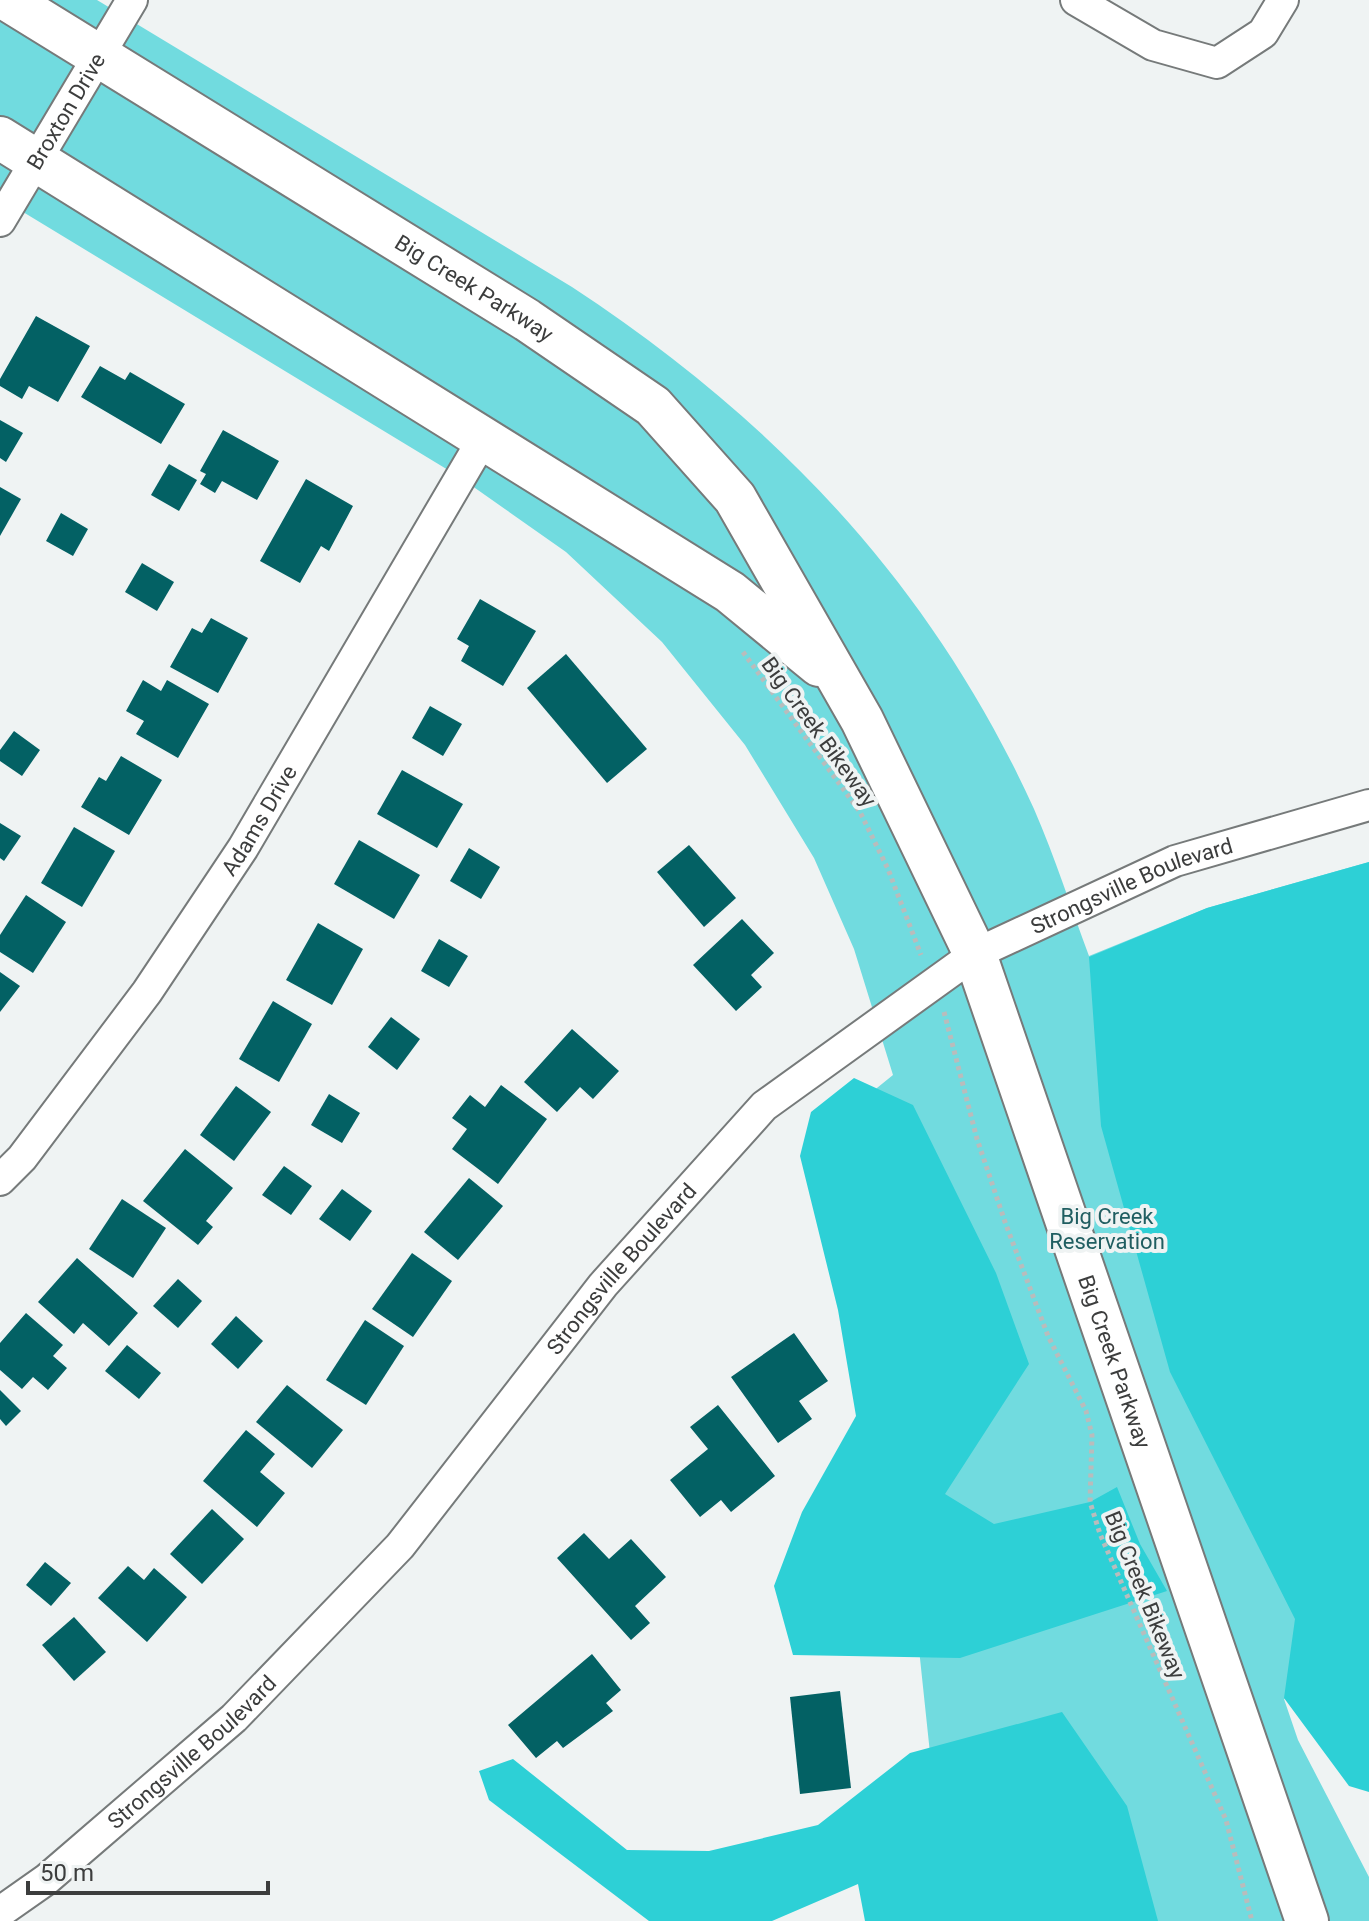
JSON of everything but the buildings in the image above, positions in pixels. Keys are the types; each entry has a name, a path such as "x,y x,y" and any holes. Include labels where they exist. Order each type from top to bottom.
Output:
{"street":[{"name":"Big Creek Parkway","path":"8,0 527,320 653,406 735,498 869,734 975,954 1307,1921"},
{"name":"Broxton Drive","path":"0,221 132,0"},
{"path":"1076,0 1153,45 1217,63 1263,33 1283,0"},
{"name":"Big Creek Parkway","path":"0,138 730,592 839,681"},
{"name":"Adams Drive","path":"0,1180 22,1158 147,992 243,848 483,439"},
{"name":"Strongsville Boulevard","path":"0,1912 47,1879 234,1718 400,1546 603,1285 764,1106 975,954 1175,861 1369,805"}],"path":[{"name":"Big Creek Bikeway","path":"739,644 745,657 782,702 860,812 888,869 919,952 926,961"},
{"name":"Big Creek Bikeway","path":"942,1005 977,1139 1005,1222 1048,1336 1086,1411 1092,1435 1090,1502 1100,1534 1226,1820 1252,1921"}],"green space":[{"name":"Big Creek Reservation","path":"0,0 97,0 572,287 716,394 781,452 841,514 897,581 947,652 993,728 1034,809 1089,956 1207,908 1369,862 1369,1659 1284,1699 1298,1740 1369,1877 1369,1921 939,1921 942,1867 913,1592 809,1143 893,1075 854,949 814,858 745,745 662,642 566,552 458,476 0,198"}],"shaded area":[{"path":"1369,862 1369,1792 1349,1786 1284,1698 1295,1619 1170,1372 1101,1126 1089,957 1207,908"},
{"path":"854,1078 913,1105 996,1273 1029,1364 945,1494 994,1524 1090,1502 1117,1487 1140,1544 1167,1591 960,1658 793,1655 774,1586 802,1512 856,1416 838,1310 800,1156 811,1112"},
{"path":"1062,1712 1127,1806 1158,1921 865,1921 858,1884 772,1921 649,1921 489,1800 479,1771 513,1759 627,1850 709,1851 818,1825 910,1753"}]}
